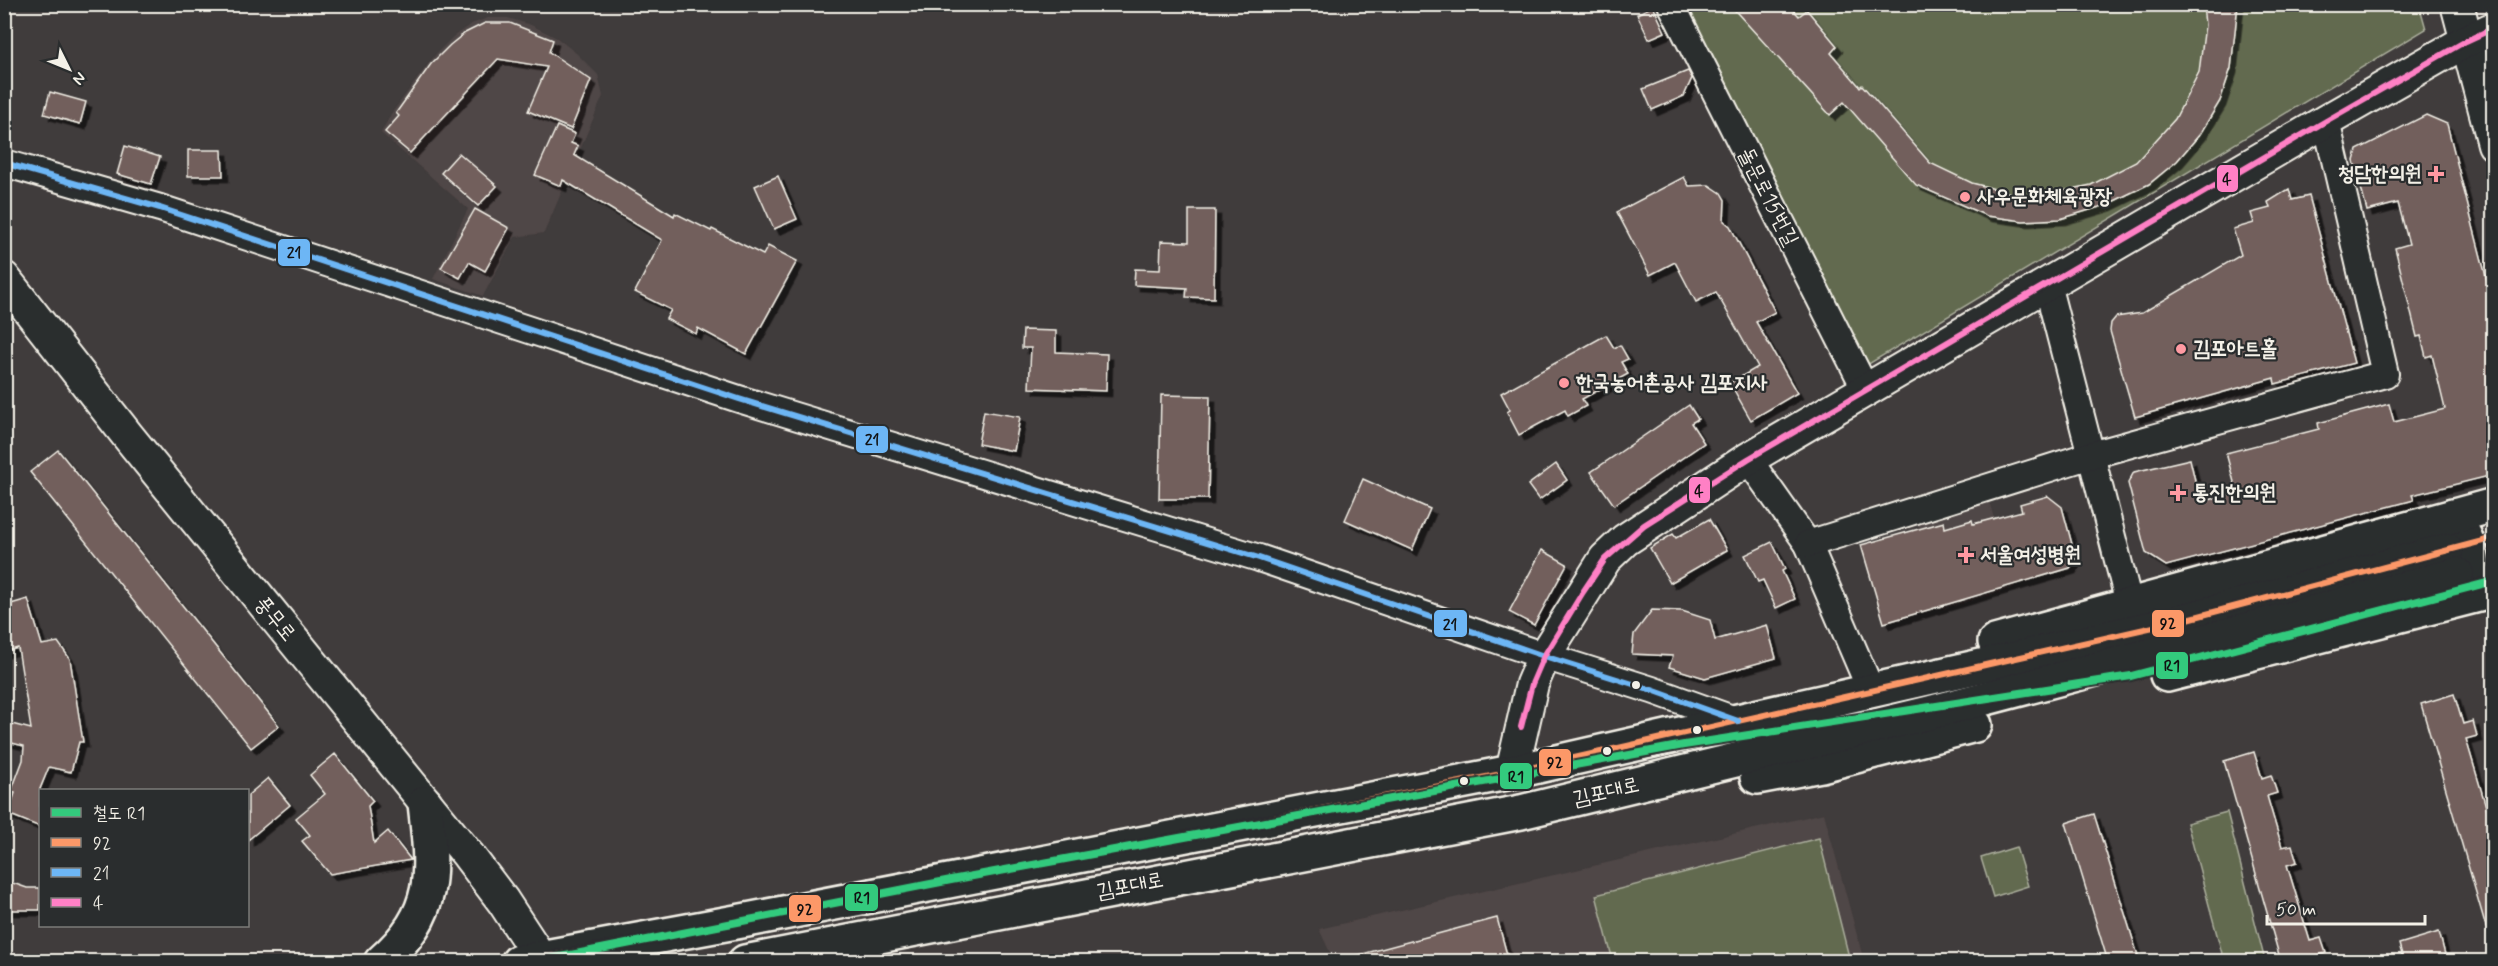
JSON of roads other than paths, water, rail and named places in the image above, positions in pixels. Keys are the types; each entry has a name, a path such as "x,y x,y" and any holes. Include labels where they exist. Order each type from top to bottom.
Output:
{"main road":[{"path":"1748,719 1866,679 2130,603 2493,505"},
{"path":"2453,516 2467,536 2473,552 2475,565 2468,578"},
{"name":"김포대로","path":"534,960 1512,772 2180,621 2468,578"},
{"name":"김포대로","path":"745,962 1521,812 1685,790 1821,765 2468,578"},
{"path":"381,962 412,928 424,906 430,884 432,858 425,803"}],"street":[{"name":"돌문로15번길","path":"1671,4 1866,390"},
{"path":"2457,4 2483,33 2493,144"},
{"path":"1512,772 1526,704 1544,656 1605,559 1644,525 1748,459 2326,121 2483,33"},
{"path":"1809,544 2091,455 2385,374 2326,121"},
{"path":"4,163 160,208 739,399 1259,558 1544,656 1748,719"},
{"name":"풍무로","path":"4,278 127,435 503,901 534,960"},
{"path":"2047,284 2130,603"},
{"path":"1748,459 1809,544 1866,679"}],"tunnel":[{"path":"2447,550 2494,538"}],"rail line":[{"name":"R1","path":"535,962 951,880 1684,745 2131,676 2494,581"}],"place":[{"name":"청담한의원","path":"2436,174"},
{"name":"사우문화체육광장","path":"1965,197"},
{"name":"김포아트홀","path":"2181,349"},
{"name":"한국농어촌공사 김포지사","path":"1564,383"},
{"name":"통진한의원","path":"2178,493"},
{"name":"서울여성병원","path":"1966,555"}]}
